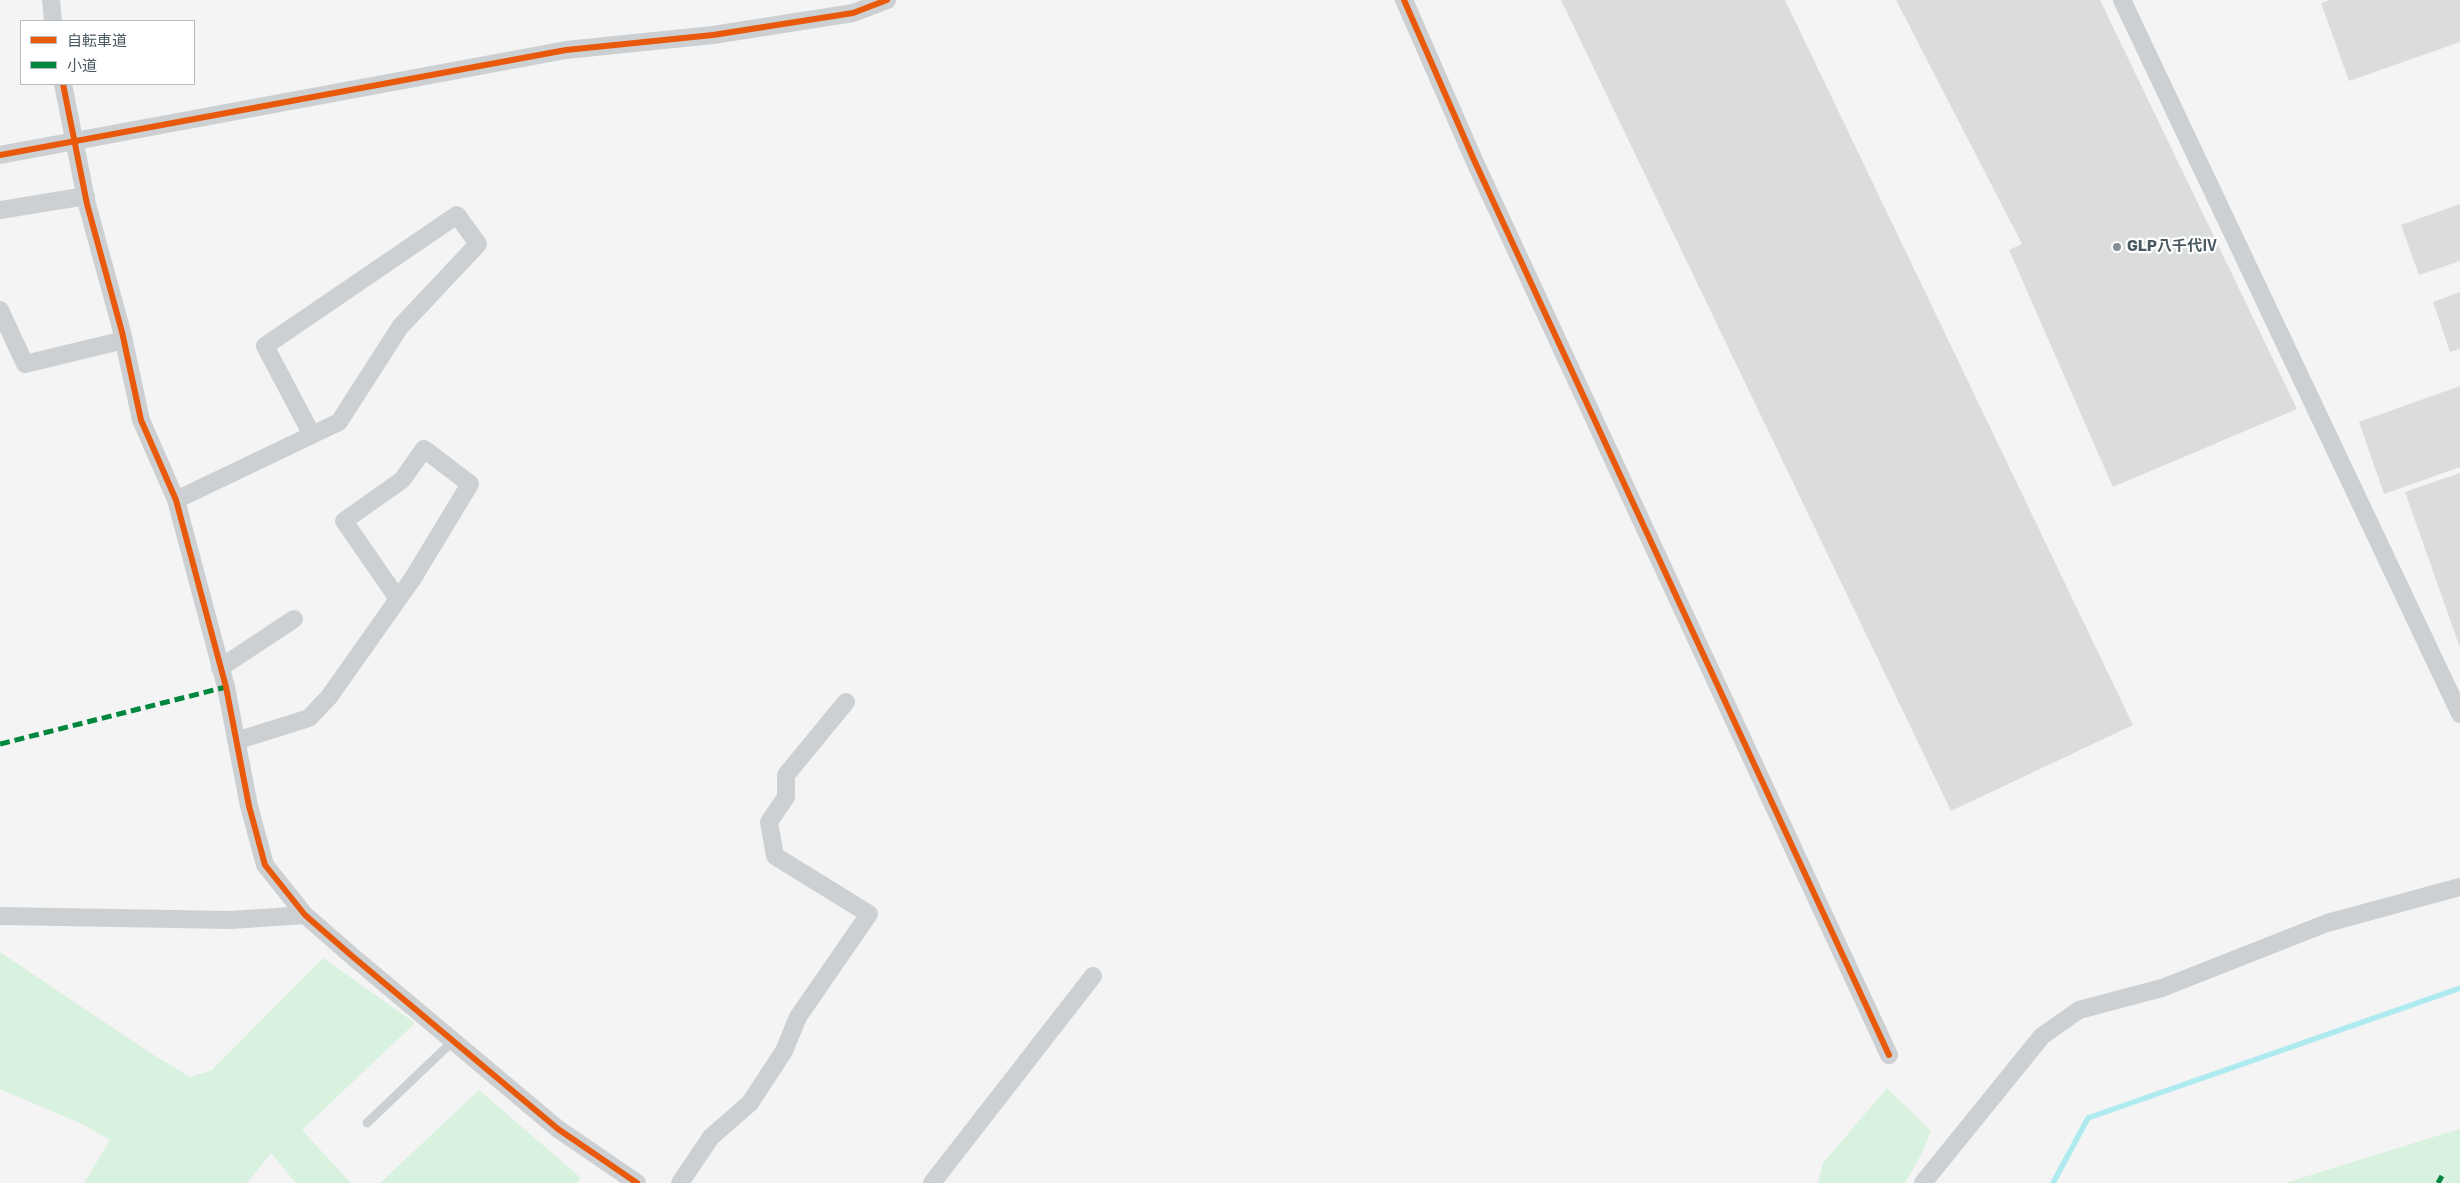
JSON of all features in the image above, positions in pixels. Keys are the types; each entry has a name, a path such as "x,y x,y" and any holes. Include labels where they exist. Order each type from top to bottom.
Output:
{"street":[{"path":"50,0 53,20"},
{"path":"0,155 566,50 713,35 853,14 887,0"},
{"path":"1404,0 1478,169 1889,1055"},
{"path":"2122,0 2460,714"},
{"path":"63,85 86,196 124,340 141,420 176,500 220,668 249,806 265,865 305,915 452,1042 558,1129 637,1183"},
{"path":"0,210 86,196"},
{"path":"176,500 312,435 339,422 400,327 478,244 457,215 265,346 312,435"},
{"path":"0,310 25,364 124,340"},
{"path":"236,741 310,718 329,696 398,599 470,484 424,449 402,480 344,521 398,599"},
{"path":"220,668 294,619"},
{"path":"680,1183 711,1137 750,1103 784,1051 798,1017 869,914 775,856 769,822 786,797 786,775 846,702"},
{"path":"1923,1183 2042,1036 2079,1010 2162,988 2327,923 2460,887"},
{"path":"0,916 231,920 305,915"},
{"path":"932,1183 1093,976"}],"lane":[{"path":"367,1123 452,1042"}],"green space":[{"path":"0,952 152,1054 190,1077 212,1070 323,958 415,1023 302,1130 351,1183 296,1183 271,1153 247,1183 84,1183 110,1140 80,1123 0,1089"},
{"path":"1887,1088 1931,1131 1922,1153 1905,1183 1818,1183 1823,1163"},
{"path":"479,1090 581,1178 577,1183 380,1183"},
{"path":"2460,1129 2460,1183 2285,1183 2443,1134"}],"building":[{"path":"1561,0 1785,0 2133,725 1951,811"},
{"name":"GLP八千代Ⅳ","path":"1896,0 2100,0 2297,409 2113,487 2009,250 2022,244"},
{"path":"2329,0 2460,0 2460,42 2349,81 2321,3"},
{"path":"2460,204 2460,261 2419,275 2401,225"},
{"path":"2460,292 2460,349 2450,352 2433,302"},
{"path":"2460,386 2460,467 2384,494 2359,422"},
{"path":"2460,473 2460,648 2405,492"}],"waterway":[{"path":"2053,1183 2088,1118 2460,988"}],"marked path":[{"path":"0,744 226,687"},
{"path":"2438,1183 2442,1176"}],"cycle path":[{"path":"0,155 566,50 713,35 853,13 887,0"},
{"path":"1404,0 1474,160 1889,1055"},
{"path":"63,85 87,204 122,332 141,420 176,500 226,687 249,806 265,865 305,915 352,956 558,1129 637,1183"}],"place":[{"name":"GLP八千代Ⅳ","path":"2117,247"}]}
